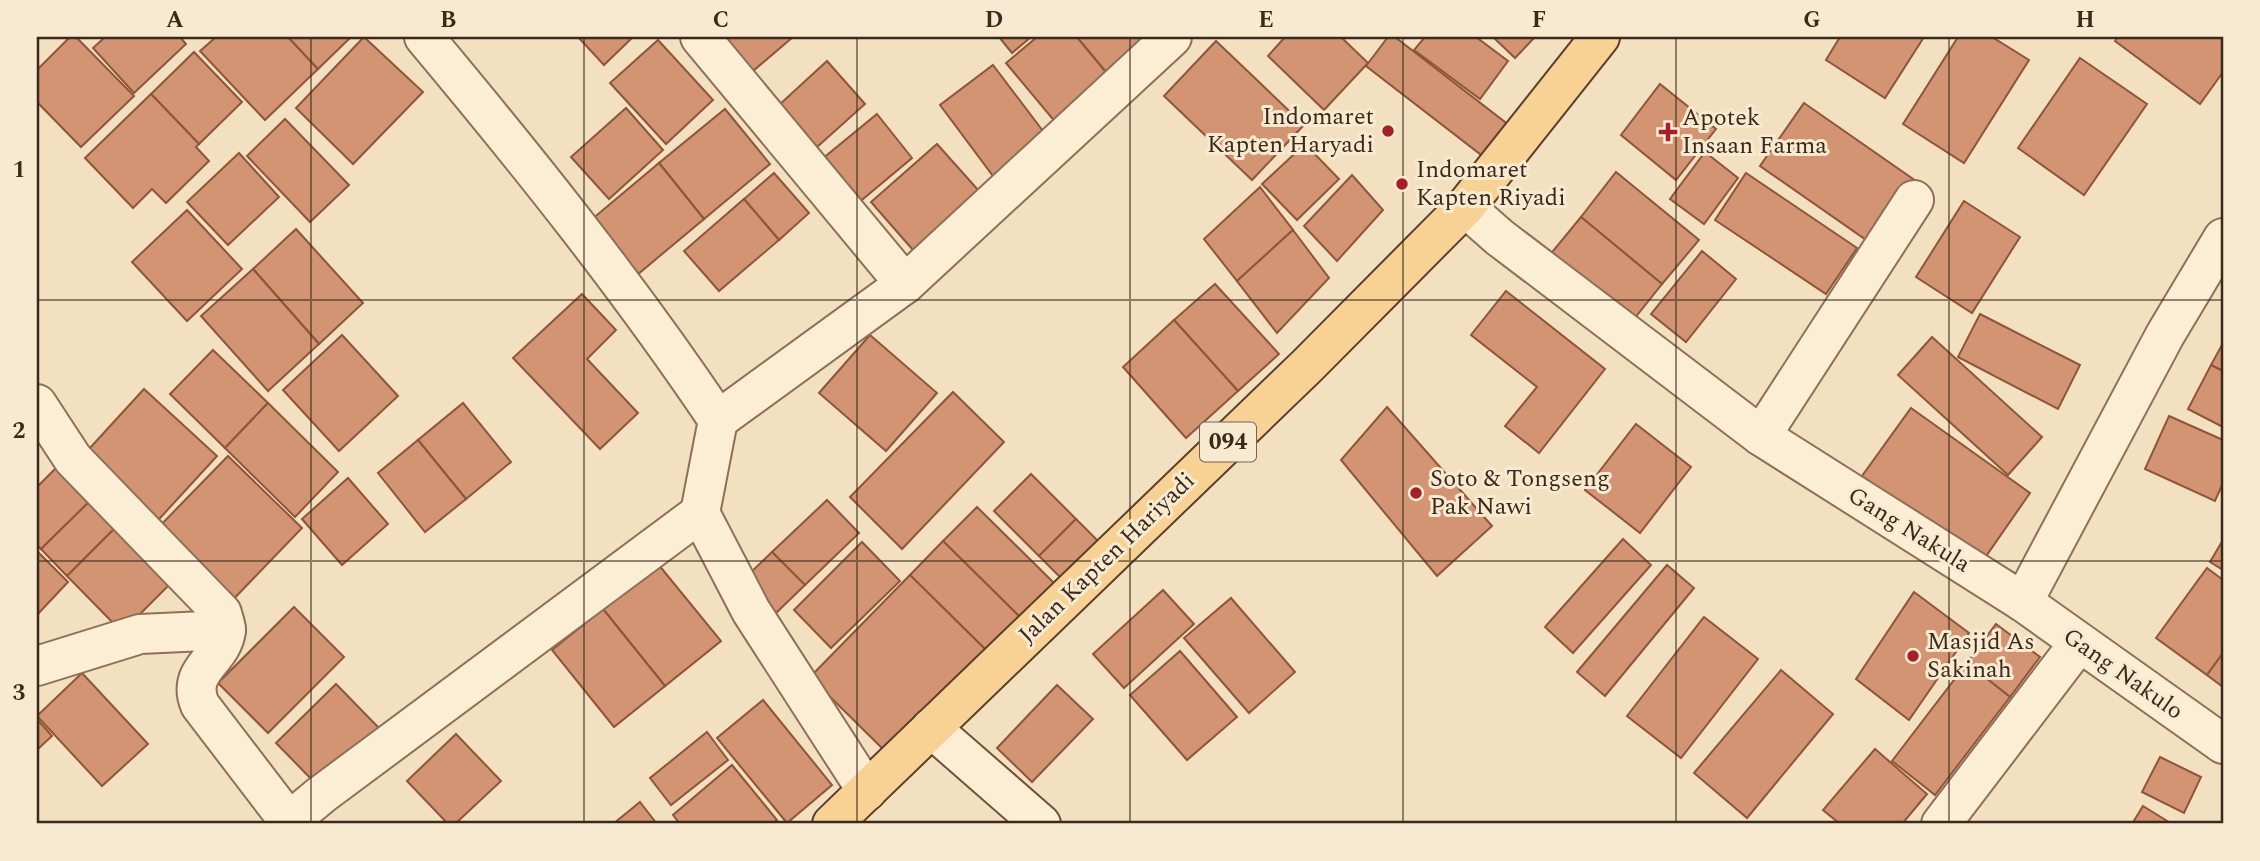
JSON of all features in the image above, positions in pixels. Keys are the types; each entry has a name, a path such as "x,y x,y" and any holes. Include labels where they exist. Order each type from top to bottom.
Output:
{"main road":[{"name":"Jalan Kapten Hariyadi","path":"832,824 1297,375 1465,207 1600,37"}],"street":[{"path":"424,37 491,118 669,347 718,420"},
{"path":"700,37 905,284"},
{"path":"867,791 751,611 700,513 718,420 905,284 1172,37"},
{"path":"1761,436 1914,200"},
{"name":"Gang Nakula","path":"1465,207 1499,237 1761,436 2023,602"},
{"path":"2023,602 2165,335 2223,238"},
{"path":"37,404 73,459 222,613 226,630 199,676 195,692 200,705 289,824 321,795 700,513"},
{"name":"Gang Nakulo","path":"2023,602 2223,744"},
{"path":"37,666 140,634 226,630"},
{"path":"1941,824 2079,643"},
{"path":"931,728 1041,824"}],"building":[{"path":"70,37 76,37 134,96 81,147 37,102 37,70"},
{"path":"105,37 180,37 186,44 134,93 93,48"},
{"path":"216,37 288,37 318,69 265,120 200,51"},
{"path":"288,37 351,37 318,69"},
{"path":"364,37 423,92 353,164 296,108"},
{"path":"578,37 633,37 604,65"},
{"path":"724,37 793,37 753,71"},
{"path":"999,37 1031,37 1012,53"},
{"path":"1037,37 1077,37 1116,84 1062,130 1006,63"},
{"path":"1077,37 1141,37 1154,52 1116,84"},
{"path":"1285,37 1341,37 1368,63 1324,110 1268,56"},
{"path":"1388,37 1395,37 1514,129 1489,161 1366,66"},
{"path":"1425,37 1476,37 1508,61 1480,99 1414,50"},
{"path":"1493,37 1535,37 1515,58"},
{"path":"1840,37 1924,37 1885,98 1826,60"},
{"path":"1958,37 1992,37 2029,60 1964,163 1903,124"},
{"path":"2118,37 2223,37 2223,72 2200,104 2115,41"},
{"path":"658,40 713,100 666,144 610,83"},
{"path":"1216,41 1304,125 1252,180 1164,96"},
{"path":"194,52 242,102 199,144 151,94"},
{"path":"2080,58 2147,104 2084,195 2018,148"},
{"path":"827,61 865,104 817,147 779,105"},
{"path":"993,65 1049,139 996,180 940,105"},
{"name":"Apotek Insaan Farma","path":"1660,84 1716,129 1676,180 1621,135"},
{"path":"151,94 199,144 196,147 209,161 166,203 152,189 133,208 85,158"},
{"path":"1804,103 1916,181 1872,244 1760,166"},
{"path":"626,108 663,150 609,199 571,157"},
{"path":"725,109 770,164 704,219 659,163"},
{"path":"877,114 912,158 857,204 821,160"},
{"path":"285,119 349,185 310,222 247,156"},
{"path":"937,144 979,191 913,250 871,202"},
{"path":"1305,144 1339,179 1297,220 1262,184"},
{"path":"1705,152 1738,178 1704,224 1670,199"},
{"path":"239,153 279,197 228,245 187,202"},
{"path":"659,163 704,219 631,280 585,225"},
{"path":"1616,172 1699,240 1662,284 1581,217"},
{"path":"774,173 809,213 779,240 744,199"},
{"path":"1746,173 1857,248 1826,294 1715,220"},
{"path":"1352,175 1383,210 1337,261 1304,226"},
{"path":"1260,187 1293,230 1237,281 1204,239"},
{"path":"744,199 779,240 719,291 684,251"},
{"path":"1964,201 2020,237 1972,313 1916,277"},
{"path":"187,210 242,269 187,321 132,262"},
{"path":"1581,217 1662,284 1630,324 1549,256"},
{"path":"296,229 363,303 319,344 253,269"},
{"path":"1293,230 1329,278 1277,333 1237,281"},
{"path":"1702,251 1736,279 1686,342 1651,314"},
{"path":"253,269 319,344 268,391 201,316"},
{"path":"1215,284 1279,354 1238,391 1174,320"},
{"path":"1506,291 1605,369 1539,453 1505,426 1537,387 1471,335"},
{"path":"582,294 616,330 587,359 638,413 600,449 513,358"},
{"path":"1980,314 2080,365 2058,409 1958,357"},
{"path":"1174,320 1238,391 1186,438 1123,367"},
{"path":"342,335 398,396 339,451 283,390"},
{"path":"870,335 937,393 886,451 819,393"},
{"path":"1932,337 2042,437 2008,475 1898,375"},
{"path":"2223,343 2223,371 2211,365"},
{"path":"213,350 268,403 225,448 170,394"},
{"path":"2211,365 2223,371 2223,427 2188,409"},
{"path":"144,389 217,456 150,529 78,461"},
{"path":"953,392 1004,442 902,549 850,497"},
{"path":"268,403 338,472 295,517 225,448"},
{"path":"463,403 511,462 466,499 418,440"},
{"name":"Soto & Tongseng Pak Nawi","path":"1387,407 1492,526 1437,576 1341,460"},
{"path":"1911,408 2030,493 1982,562 1862,476"},
{"path":"2169,416 2223,440 2223,483 2215,501 2145,469"},
{"path":"1636,424 1691,467 1640,533 1585,490"},
{"path":"418,440 466,499 425,532 378,473"},
{"path":"228,456 302,528 226,607 152,534"},
{"path":"59,465 92,499 41,549 37,545 37,487"},
{"path":"1031,474 1076,519 1039,556 994,511"},
{"path":"348,478 388,524 342,565 302,519"},
{"path":"92,499 118,525 67,576 41,549"},
{"path":"827,500 859,533 805,585 772,552"},
{"path":"977,507 1057,586 1023,620 943,541"},
{"path":"1076,519 1103,546 1066,583 1039,556"},
{"path":"118,525 173,581 122,632 67,576"},
{"path":"1623,539 1651,565 1573,653 1545,627"},
{"path":"2223,540 2223,570 2210,562"},
{"path":"943,541 1023,620 990,654 910,575"},
{"path":"862,542 900,581 831,648 794,610"},
{"path":"37,551 68,582 37,615"},
{"path":"772,552 805,585 774,615 742,581"},
{"path":"658,564 721,641 665,686 603,609"},
{"path":"1667,565 1694,588 1605,696 1577,672"},
{"path":"2207,568 2223,580 2223,653 2207,675 2156,638"},
{"path":"910,575 990,654 890,756 810,677"},
{"path":"1163,590 1194,624 1124,688 1093,654"},
{"name":"Masjid As Sakinah","path":"1914,592 1969,633 1909,720 1856,679"},
{"path":"1231,598 1295,672 1249,713 1184,638"},
{"path":"294,607 344,657 268,733 218,683"},
{"path":"603,609 665,686 614,727 552,650"},
{"path":"1704,617 1758,659 1681,758 1627,716"},
{"path":"1996,624 2040,657 2010,697 1967,663"},
{"path":"1180,651 1237,717 1187,760 1130,695"},
{"path":"2223,653 2223,687 2207,675"},
{"path":"1967,663 2010,697 1935,795 1892,761"},
{"path":"1781,670 1833,714 1747,818 1694,773"},
{"path":"82,673 148,744 102,786 37,716"},
{"path":"336,684 379,728 319,787 276,743"},
{"path":"1057,685 1093,719 1032,782 997,748"},
{"path":"763,700 832,785 787,823 717,738"},
{"path":"37,719 52,736 37,750"},
{"path":"707,732 728,760 671,805 650,778"},
{"path":"456,734 501,781 455,824 448,824 407,781"},
{"path":"1875,749 1927,794 1902,824 1840,824 1823,810"},
{"path":"2160,757 2201,777 2184,813 2142,792"},
{"path":"732,765 777,820 771,824 680,824 673,815"},
{"path":"640,802 657,824 613,824"},
{"path":"2143,806 2172,824 2132,824"}],"place":[{"name":"Indomaret Kapten Haryadi","path":"1388,131"},
{"name":"Apotek Insaan Farma","path":"1668,132"},
{"name":"Indomaret Kapten Riyadi","path":"1402,184"},
{"name":"Soto & Tongseng Pak Nawi","path":"1416,493"},
{"name":"Masjid As Sakinah","path":"1913,656"}]}
